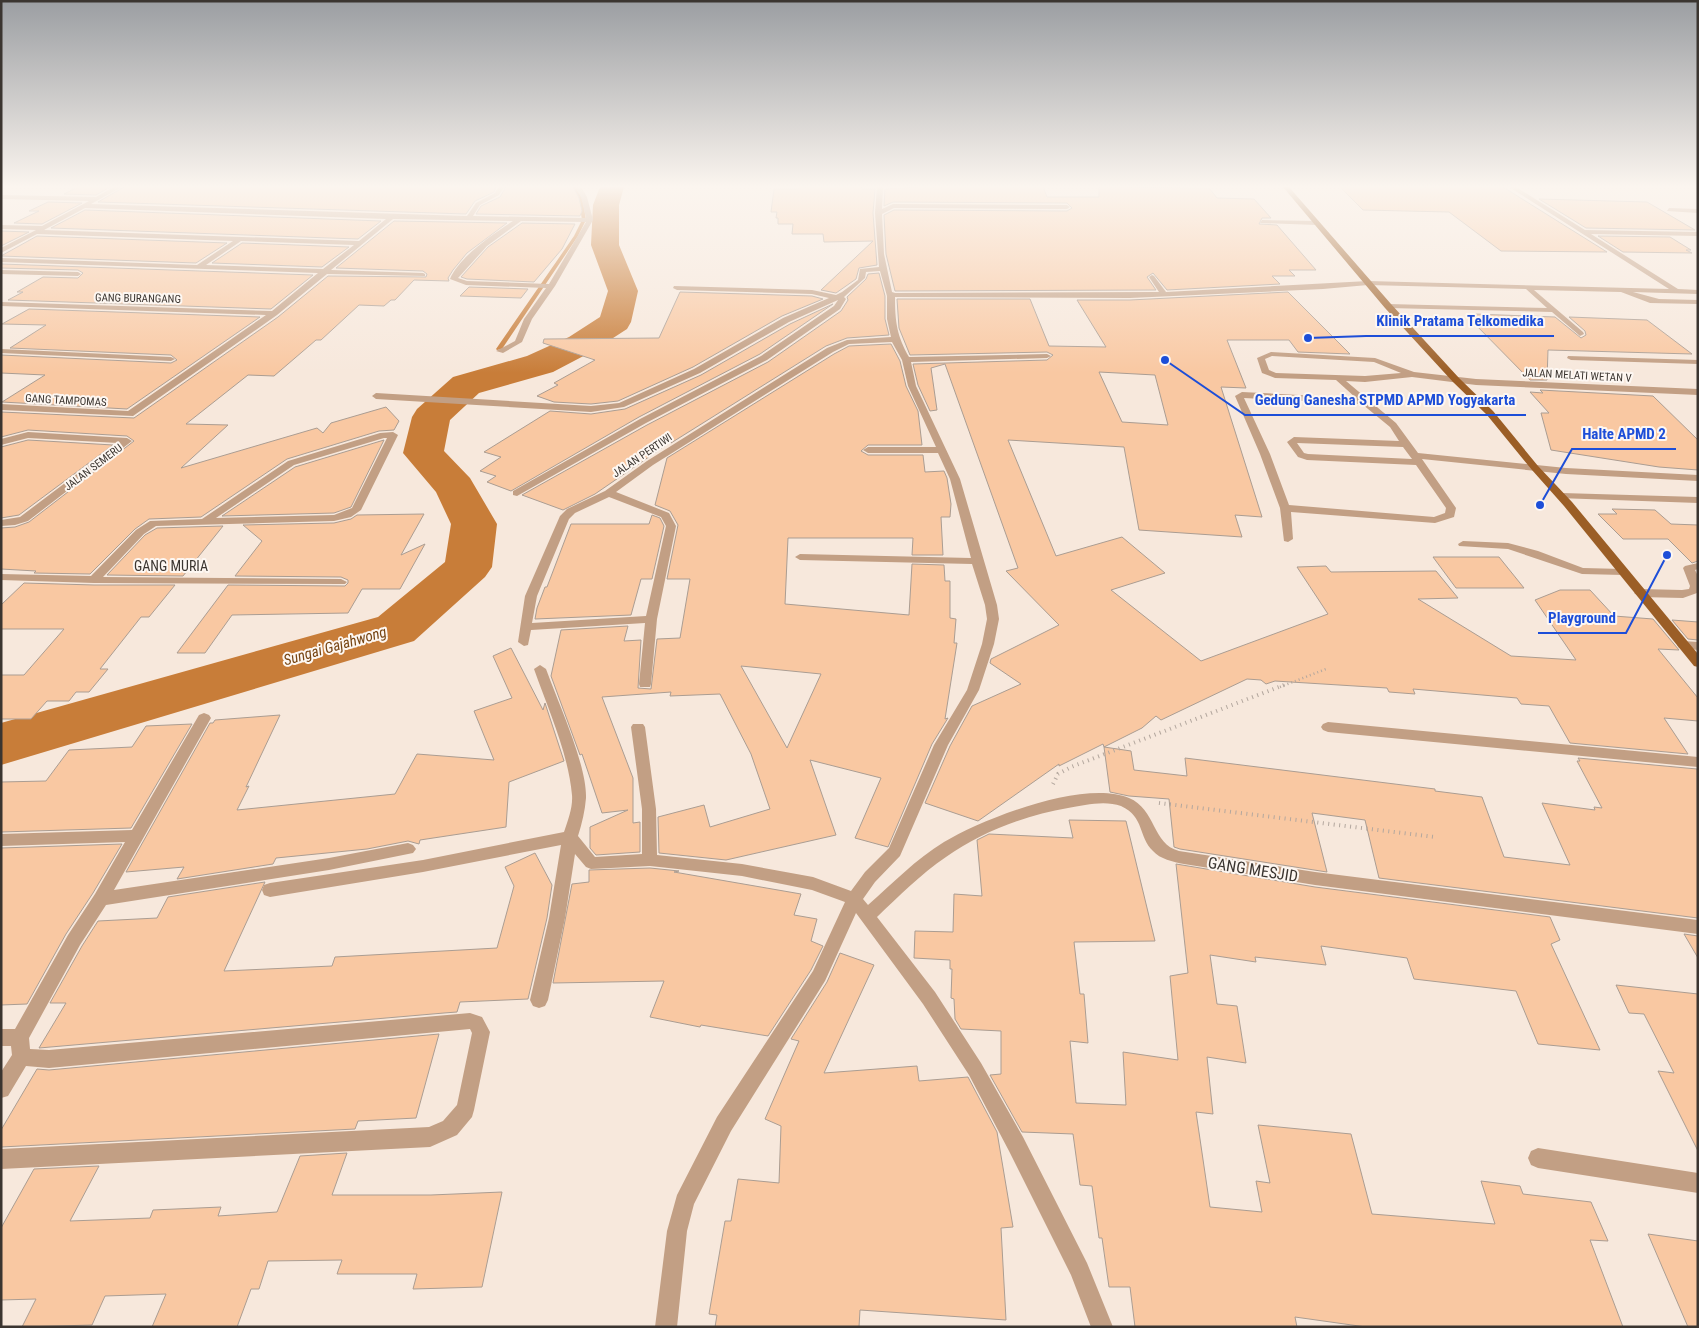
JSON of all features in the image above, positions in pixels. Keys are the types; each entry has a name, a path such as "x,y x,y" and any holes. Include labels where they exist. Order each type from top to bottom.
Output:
{"main road":[{"path":"1339,249 1388,306 1456,380 1490,413 1535,468 1562,496 1698,663"}],"street":[{"path":"197,268 226,249"},
{"path":"274,313 353,249"},
{"path":"478,249 456,274 454,279 466,283 547,286"},
{"path":"500,351 518,342 528,319 568,249"},
{"path":"666,1327 677,1231 684,1202 724,1124 819,976 854,899 870,877 895,852 941,745 973,690 988,644 993,619 991,605 955,479 912,386 906,360 895,339 891,319 891,295 889,294 881,269 880,249"},
{"path":"1611,249 1676,291"},
{"path":"1,260 323,273 423,275"},
{"path":"376,396 591,409 620,405 697,371 786,320 836,296 845,294 863,277 862,270 881,269"},
{"path":"1,272 78,274"},
{"path":"1152,277 1164,295"},
{"path":"891,295 955,297 1164,295 1313,288 1368,282 1698,292"},
{"path":"1527,287 1580,334"},
{"path":"517,493 643,421 733,376 764,358 837,307 842,299 836,296 812,292 678,288"},
{"path":"1621,289 1636,298 1647,301 1698,302"},
{"name":"GANG BURANGANG","path":"1,304 274,313"},
{"path":"1388,306 1554,310"},
{"name":"GANG TAMPOMAS","path":"1,407 130,414 274,313"},
{"name":"JALAN PERTIWI","path":"609,493 650,463 830,350 847,342 895,339"},
{"path":"1,351 171,359"},
{"path":"1272,354 1364,358 1384,362 1412,374 1379,378 1339,379 1270,374 1265,371 1261,358 1272,354"},
{"path":"906,360 1047,356"},
{"path":"1571,358 1698,362"},
{"name":"JALAN MELATI WETAN V","path":"1412,374 1456,380 1698,392"},
{"path":"1285,508 1435,520 1450,515 1451,508 1393,424 1339,379"},
{"path":"1288,539 1285,508 1265,454 1239,396 1365,401"},
{"path":"94,580 146,527 154,523 334,518 347,515 356,510 393,435 383,434 291,463 205,521"},
{"name":"JALAN SEMERU","path":"1,442 28,435 127,441 24,519 1,523"},
{"path":"1408,444 1294,440 1292,442 1301,455 1307,457 1418,459 1698,478"},
{"path":"868,450 942,450"},
{"path":"524,642 525,627 532,596 564,518 571,512 609,493"},
{"name":"JALAN PERTIWI","path":"609,493 665,515 671,522 651,619 645,684"},
{"path":"1562,496 1698,500"},
{"path":"1463,544 1508,546 1534,553 1582,571 1623,572"},
{"path":"800,557 977,561"},
{"path":"1640,593 1683,594 1693,591 1696,586 1689,568 1698,566"},
{"name":"GANG MURIA","path":"3,579 341,582"},
{"path":"525,627 651,619"},
{"path":"1683,645 1698,646"},
{"path":"539,1000 557,918 570,837 577,814 578,796 576,772 540,669"},
{"path":"1,1088 21,1057 20,1037 74,940 101,898 204,718"},
{"path":"638,727 649,809 650,860"},
{"path":"1328,727 1698,762"},
{"name":"GANG MESJID","path":"867,916 929,861 950,846 978,831 1063,803 1107,798 1124,801 1135,806 1145,819 1157,846 1164,852 1185,859 1291,875 1698,927"},
{"path":"1,840 136,836"},
{"path":"570,837 591,863 650,860 742,870 813,884 854,899 929,998 975,1070 1016,1144 1080,1270 1102,1327"},
{"path":"270,890 423,866 570,837"},
{"path":"101,898 329,864 408,850"},
{"path":"1,1159 430,1137 450,1128 465,1110 481,1032 476,1023 470,1021 49,1059 21,1057"},
{"path":"1,1038 20,1037"},
{"path":"1538,1158 1698,1183"}],"path":[{"path":"1052,786 1058,774 1071,767 1326,669"},
{"path":"1149,802 1434,837"}],"building":[{"path":"14,249 218,249 196,263 1,256"},
{"path":"233,249 346,249 322,267 212,263"},
{"path":"359,249 472,249 453,270 448,278 449,281 414,280 395,300 391,300 384,306 359,305 321,340 316,340 274,376 248,375 186,424 228,425 181,468 317,428 323,433 331,423 386,407 399,421 394,430 379,431 287,459 201,517 149,519 135,529 90,574 34,573 36,571 1,569 1,528 15,527 29,522 134,441 127,436 28,430 1,437 1,412 134,418 278,317 328,276 426,277 427,274 423,271 336,268"},
{"path":"486,249 562,249 534,282 467,279 461,277"},
{"path":"865,249 876,249 877,265 859,268 856,279 836,293 821,290"},
{"path":"886,249 1298,249 1316,270 1289,270 1295,276 1272,276 1280,284 1167,290 1153,273 1147,277 1156,290 895,291"},
{"path":"1498,249 1602,249 1607,252 1501,251"},
{"path":"1618,249 1689,249 1691,250 1686,250 1692,253 1623,252"},
{"path":"1,264 313,275 271,309 8,300 23,292 17,292 43,277 78,278 83,273 78,270 1,268"},
{"path":"879,273 885,296 885,319 889,335 847,338 826,346 671,443 672,441 595,494 563,510 522,495 647,425 768,362 841,311 848,300 847,297 866,279 868,274"},
{"path":"469,287 528,289 521,298 460,296"},
{"path":"680,292 812,296 823,299 782,316 693,367 618,401 591,404 554,402 537,396 558,385 554,383 595,360 543,343 544,339 659,338"},
{"path":"1288,292 1350,354 1298,352 1289,340 1227,340 1246,388 1221,387 1262,517 1235,515 1242,537 1139,530 1124,447 1008,440 1056,556 1122,537 1165,573 1111,590 1201,661 1328,614 1297,567 1326,566 1331,572 1436,571 1458,598 1418,599 1511,656 1576,660 1535,600 1560,590 1590,590 1614,616 1653,619 1679,650 1658,649 1698,698 1698,721 1664,718 1688,754 1570,743 1549,706 1521,704 1517,698 1413,689 1415,694 1389,692 1387,688 1275,681 1266,684 1261,680 1247,679 1161,720 1156,716 1142,728 1104,747 1103,744 1059,766 1059,764 978,821 925,803 950,746 972,706 1021,684 990,663 991,659 1059,625 1006,571 1018,568 945,364 931,368 937,410 930,411 918,385 913,364 1047,360 1053,355 1047,352 910,355 899,328 897,299 1030,299 1049,346 1106,347 1077,300 1130,300","holes":["1099,372 1155,375 1168,425 1122,422"]},
{"path":"833,304 760,354 639,417 511,491 487,482 496,476 480,471 501,457 484,452 550,411 591,414 625,409 701,375 790,324"},
{"path":"29,309 260,317 127,409 2,402 45,375 1,373 1,355 171,363 177,360 171,355 10,348 46,325 2,324"},
{"path":"1474,314 1555,317 1581,338 1586,335 1585,331 1569,317 1647,320 1692,354 1548,350 1547,380 1530,380 1470,319 1479,319"},
{"path":"891,344 900,361 906,386 918,411 922,445 868,445 861,451 868,455 923,455 925,472 944,471 951,504 950,517 941,517 943,555 912,555 913,538 788,538 785,604 909,615 912,564 944,565 945,581 950,581 950,618 956,619 954,643 957,643 945,719 948,718 932,744 888,847 855,838 881,778 810,760 836,835 726,860 659,853 658,817 704,805 710,827 770,809 751,754 720,694 670,696 671,692 602,697 633,778 633,823 640,822 640,852 596,855 590,848 590,827 628,810 602,813 582,754 580,755 551,676 561,630 628,626 624,641 641,640 638,688 651,689 657,639 680,638 690,579 667,579 678,525 670,511 655,505 667,458 849,346","holes":["741,666 821,674 787,748"]},
{"path":"1540,390 1653,396 1698,440 1698,470 1659,467 1551,450 1541,413 1549,413 1530,392 1543,393"},
{"path":"28,440 113,445 19,515 1,518 1,447"},
{"path":"384,440 351,507 334,513 222,516 295,467"},
{"path":"1612,509 1655,510 1671,524 1698,525 1698,561 1692,563 1668,539 1623,539 1598,514 1617,514"},
{"path":"424,514 401,555 425,544 400,589 362,589 348,613 232,615 205,653 177,653 228,585 345,586 348,583 348,580 341,577 235,576 262,541 243,525 334,523 351,519 357,515"},
{"path":"652,515 660,518 664,526 652,579 641,579 631,615 535,619 537,608 571,524 649,524"},
{"path":"223,526 183,576 107,575 145,535 157,528"},
{"path":"1433,557 1499,557 1524,588 1456,588"},
{"path":"24,583 175,585 149,617 141,617 100,669 108,669 89,692 76,692 69,701 47,701 31,719 1,719 1,675 24,675 64,629 1,629 1,605"},
{"path":"1672,620 1698,622 1698,640 1688,639"},
{"path":"511,648 543,710 545,703 564,761 509,782 506,827 420,840 419,844 408,841 367,849 276,858 273,864 177,879 184,867 126,872 210,723 213,723 215,720 280,715 237,810 395,794 417,754 494,760 474,711 512,698 493,656"},
{"path":"192,724 131,828 1,832 1,782 46,781 69,750 132,747 146,726"},
{"path":"1104,747 1131,751 1134,770 1187,776 1185,758 1435,789 1435,791 1482,797 1504,857 1570,865 1542,803 1595,810 1594,807 1602,808 1577,761 1580,761 1578,758 1697,769 1698,918 1379,878 1365,820 1312,813 1327,872 1180,849 1174,847 1169,799 1129,796 1110,792"},
{"path":"1069,820 1126,821 1155,941 1074,942 1080,994 1084,994 1088,1043 1070,1041 1076,1103 1126,1105 1123,1052 1178,1060 1170,976 1188,973 1176,864 1315,887 1550,917 1560,940 1551,944 1600,1050 1538,1044 1516,991 1414,979 1407,958 1321,946 1326,965 1255,957 1256,962 1210,955 1217,1004 1237,1006 1246,1063 1207,1057 1213,1114 1196,1112 1210,1207 1262,1212 1256,1181 1270,1183 1258,1125 1351,1134 1372,1214 1495,1224 1481,1181 1520,1186 1523,1194 1591,1202 1608,1241 1590,1240 1623,1327 1366,1327 1295,1317 1297,1327 1135,1327 1130,1287 1109,1287 1102,1238 1099,1238 1092,1186 1080,1185 1073,1134 1022,1132 990,1075 1001,1074 1001,1031 961,1029 955,1019 954,999 951,998 952,969 950,969 950,960 914,958 915,931 953,932 954,894 982,896 977,840 989,834 1073,838"},
{"path":"122,844 66,934 27,1004 1,1005 1,848"},
{"path":"535,853 552,885 547,918 528,999 460,1002 457,1012 39,1048 66,1003 50,1003 98,921 157,918 168,897 265,882 224,971 332,966 335,957 497,948 514,886 505,867"},
{"path":"650,868 679,871 674,872 801,894 794,915 817,919 811,941 823,946 811,970 768,1036 701,1025 700,1027 650,1017 664,981 553,983 572,884 589,882 589,870"},
{"path":"1684,934 1698,936 1698,958"},
{"path":"840,953 874,965 824,1073 917,1066 919,1081 968,1077 997,1132 1013,1227 1001,1228 1006,1320 860,1310 859,1327 715,1327 717,1315 709,1314 725,1221 731,1221 738,1179 779,1183 781,1126 765,1119 799,1041 791,1039 827,982"},
{"path":"1616,985 1698,994 1698,1151 1658,1071 1674,1073 1644,1014 1629,1013"},
{"path":"439,1034 416,1118 358,1121 355,1129 1,1147 1,1130 37,1069 49,1070"},
{"path":"347,1153 332,1195 431,1195 502,1192 482,1287 413,1289 417,1274 337,1274 342,1260 268,1261 259,1289 251,1289 237,1327 152,1327 166,1294 105,1296 92,1325 22,1327 36,1299 1,1300 1,1228 34,1169 99,1166 70,1221 150,1218 153,1210 221,1207 218,1216 277,1212 300,1156"},
{"path":"1648,1234 1698,1241 1698,1327 1688,1327"}],"waterway":[{"path":"499,349 567,249"},
{"name":"Sungai Gajahwong","path":"1,744 396,629 468,567 474,524 455,487 423,453 431,417 466,385 540,364 581,344 615,322 623,291 607,249"}],"place":[{"name":"Klinik Pratama Telkomedika","path":"1308,338"},
{"name":"Gedung Ganesha STPMD APMD Yogyakarta","path":"1165,360"},
{"name":"Halte APMD 2","path":"1540,505"},
{"name":"Playground","path":"1667,555"}]}
